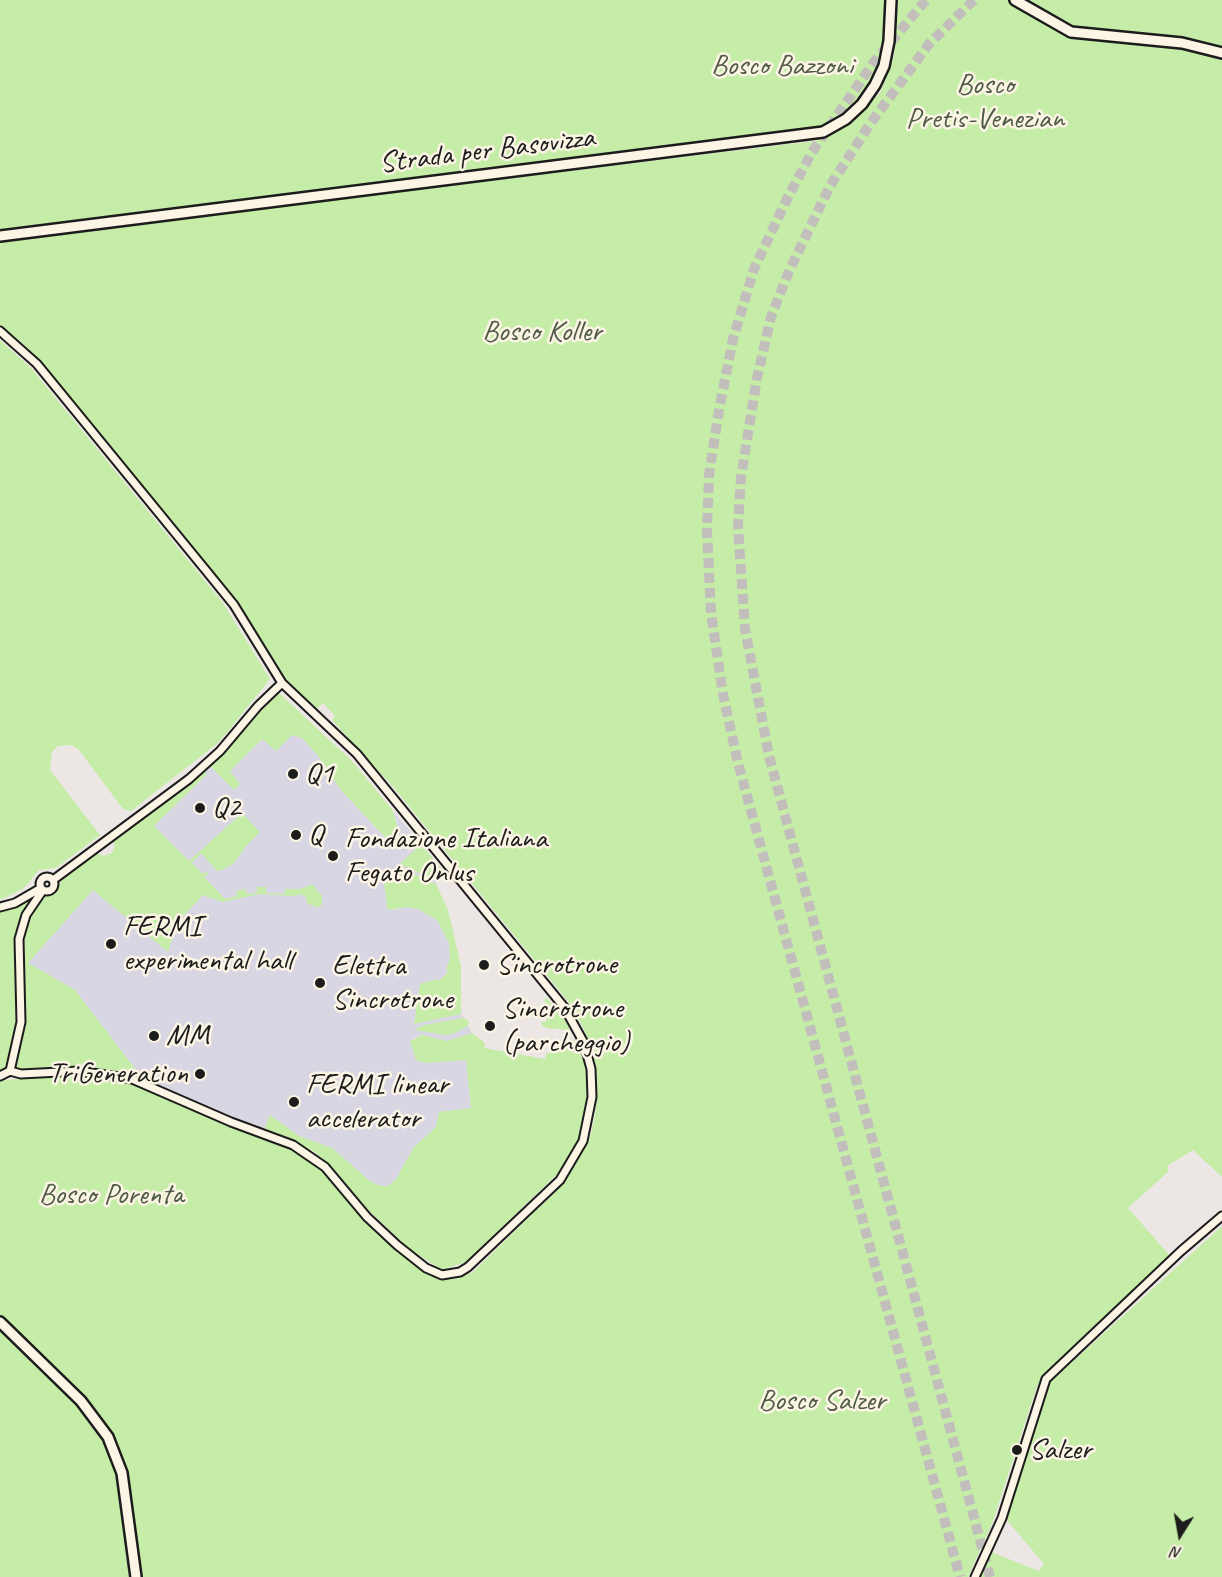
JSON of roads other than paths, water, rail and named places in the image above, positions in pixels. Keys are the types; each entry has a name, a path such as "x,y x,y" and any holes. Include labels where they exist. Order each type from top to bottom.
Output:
{"main road":[{"name":"Strada per Basovizza","path":"0,236 823,132 846,119 862,104 875,85 884,66 889,41 891,0"},
{"path":"1015,0 1071,32 1182,43 1222,52"},
{"path":"0,1322 81,1401 108,1437 122,1473 136,1577"}],"street":[{"path":"0,331 37,364 234,605 282,683 357,754 555,996 577,1028 589,1058 592,1097 587,1128 578,1151 560,1180 460,1272 438,1274 407,1253 368,1217 325,1167 293,1145 231,1122 132,1079 79,1071 21,1074 10,1071 0,1076"},
{"path":"0,907 15,903 42,889 51,890 53,880 205,766 282,683"},
{"path":"10,1071 21,1022 19,939 26,915 42,889"},
{"path":"975,1577 1002,1518 1046,1379 1181,1251 1222,1216"}],"tunnel":[{"path":"926,0 874,62 812,152 754,269 733,339 719,410 709,475 707,530 711,613 723,694 738,763 960,1577"},
{"path":"974,0 929,44 870,124 830,186 789,271 771,317 757,378 741,477 738,526 745,629 769,756 990,1577"}],"place":[{"name":"Q1","path":"293,774"},
{"name":"Q2","path":"200,808"},
{"name":"Q","path":"296,835"},
{"name":"Fondazione Italiana Fegato Onlus","path":"333,856"},
{"name":"FERMI experimental hall","path":"111,944"},
{"name":"Sincrotrone","path":"484,965"},
{"name":"Elettra Sincrotrone","path":"320,983"},
{"name":"Sincrotrone (parcheggio)","path":"490,1026"},
{"name":"MM","path":"154,1036"},
{"name":"TriGeneration","path":"200,1074"},
{"name":"FERMI linear accelerator","path":"294,1102"},
{"name":"Salzer","path":"1017,1450"}],"park label":[{"name":"Bosco Bazzoni","path":"782,66"},
{"name":"Bosco Pretis-Venezian","path":"985,102"},
{"name":"Bosco Koller","path":"542,332"},
{"name":"Bosco Porenta","path":"111,1195"},
{"name":"Bosco Salzer","path":"822,1401"}]}
